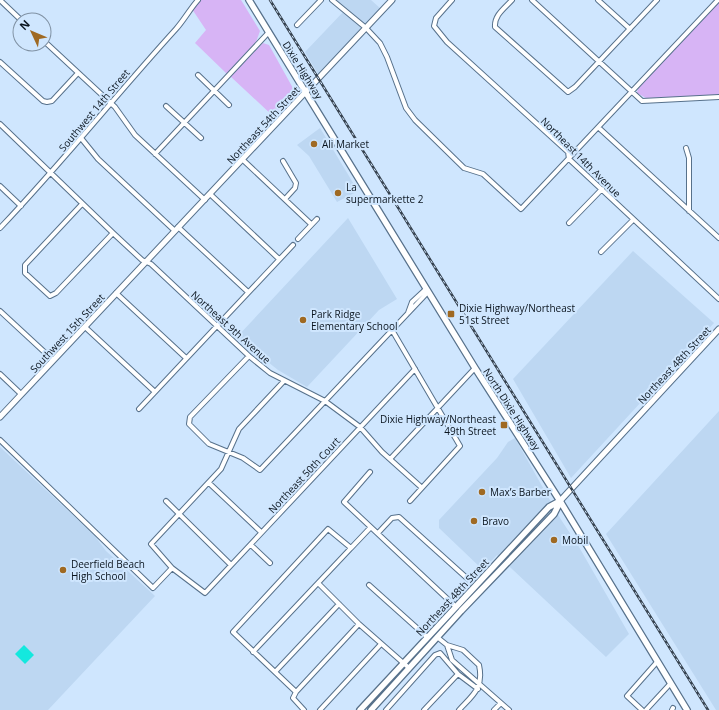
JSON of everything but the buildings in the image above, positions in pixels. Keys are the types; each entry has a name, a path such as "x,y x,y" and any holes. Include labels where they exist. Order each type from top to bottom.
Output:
{"main road":[{"name":"Dixie Highway","path":"249,0 321,117"},
{"name":"North Dixie Highway","path":"321,117 475,368 560,501 686,710"},
{"name":"Northeast 48th Street","path":"360,710 455,606 549,507 560,501"},
{"name":"Northeast 48th Street","path":"371,710 437,637 554,514 560,501"},
{"path":"437,637 437,629 458,606 462,599"}],"street":[{"path":"0,0 13,12"},
{"name":"Southwest 14th Street","path":"0,228 51,173 110,102 178,27 198,0"},
{"path":"298,25 321,0"},
{"path":"332,0 366,28 383,49 403,101 415,120 464,168 482,174 521,209 599,128 718,0"},
{"name":"Northeast 54th Street","path":"146,261 243,160 392,0"},
{"name":"Northeast 14th Avenue","path":"452,0 436,18 434,26 447,42 568,152 569,159 633,220 719,298"},
{"path":"512,0 495,21 495,27 568,92 658,0"},
{"path":"532,0 599,62 633,91 642,101 719,97"},
{"path":"598,0 630,30"},
{"path":"155,154 269,32"},
{"path":"52,49 110,102 135,135 205,200"},
{"path":"0,62 43,101 47,102 52,101 78,73"},
{"path":"198,75 230,105"},
{"path":"166,106 201,138"},
{"name":"Northeast 9th Avenue","path":"0,124 113,233 142,260 146,261 249,356 284,381 325,401 360,427 382,452 391,458 421,487"},
{"path":"599,128 719,238"},
{"path":"81,138 98,160 248,292"},
{"path":"686,148 689,158 689,211"},
{"path":"243,160 311,224"},
{"path":"283,161 296,182 295,188 285,199"},
{"path":"0,186 21,206"},
{"path":"569,223 602,190"},
{"path":"210,194 279,259"},
{"path":"82,204 24,265 23,269 25,273 50,296 56,293 113,233"},
{"path":"298,239 317,219"},
{"path":"601,252 633,220"},
{"path":"139,409 293,245"},
{"name":"Southwest 15th Street","path":"0,417 146,261"},
{"path":"249,356 190,417 189,424 209,444 243,458 260,470 408,314 412,302 427,290"},
{"path":"116,294 186,358"},
{"path":"0,312 53,360"},
{"path":"85,327 155,392"},
{"name":"Northeast 48th Street","path":"560,501 719,329"},
{"path":"392,330 439,407 460,446 421,487 410,502"},
{"path":"391,458 475,368"},
{"name":"Northeast 50th Court","path":"172,568 205,593 415,369"},
{"path":"0,374 22,394"},
{"path":"0,440 153,588 172,568 151,544 221,469 239,429 284,381"},
{"path":"370,472 344,502 455,606"},
{"path":"209,483 261,532"},
{"path":"166,501 180,513 231,565"},
{"path":"378,533 392,518 399,517 469,580"},
{"path":"253,652 319,584 370,528"},
{"path":"296,692 233,632 328,529 351,548"},
{"path":"251,545 270,563"},
{"path":"319,584 359,624 409,668"},
{"path":"368,585 427,637"},
{"path":"274,672 339,604"},
{"path":"304,710 293,698 296,692 359,624"},
{"path":"437,637 447,645 463,650 479,665 480,684 478,690 459,710"},
{"path":"320,710 381,644"},
{"path":"447,645 452,660 509,710"},
{"path":"386,710 435,654 440,654 458,674 478,690"},
{"path":"642,710 627,696 657,662"},
{"path":"424,710 458,674"},
{"path":"646,710 670,684"},
{"path":"494,710 501,703"}],"shaded area":[{"path":"201,0 241,0 260,31 256,42 227,74 195,43 206,30 192,9"},
{"path":"334,0 371,0 381,9 318,74 305,52 345,10"},
{"path":"719,0 719,96 646,98 637,93 638,88"},
{"path":"263,43 269,45 294,90 293,98 274,117 230,76"},
{"path":"320,128 358,191 337,202 309,156 297,145"},
{"path":"348,218 397,299 379,310 307,387 278,370 237,337"},
{"path":"633,251 714,323 571,478 513,379"},
{"path":"719,411 719,710 716,710 606,534"},
{"path":"515,438 560,518 579,547 629,634 606,657 497,555 483,570 439,528 439,520 497,458 508,442"},
{"name":"Deerfield Beach High School","path":"0,447 94,535 106,551 155,596 48,710 0,710"},
{"path":"24,645 34,655 25,664 15,654"}],"railway":[{"path":"270,0 708,710"}],"place":[{"name":"Ali Market","path":"314,144"},
{"name":"La supermarkette 2","path":"338,193"},
{"name":"Dixie Highway/Northeast 51st Street","path":"451,314"},
{"name":"Park Ridge Elementary School","path":"303,320"},
{"name":"Dixie Highway/Northeast 49th Street","path":"504,425"},
{"name":"Max’s Barber","path":"482,492"},
{"name":"Bravo","path":"474,521"},
{"name":"Mobil","path":"554,540"},
{"name":"Deerfield Beach High School","path":"63,570"}]}
